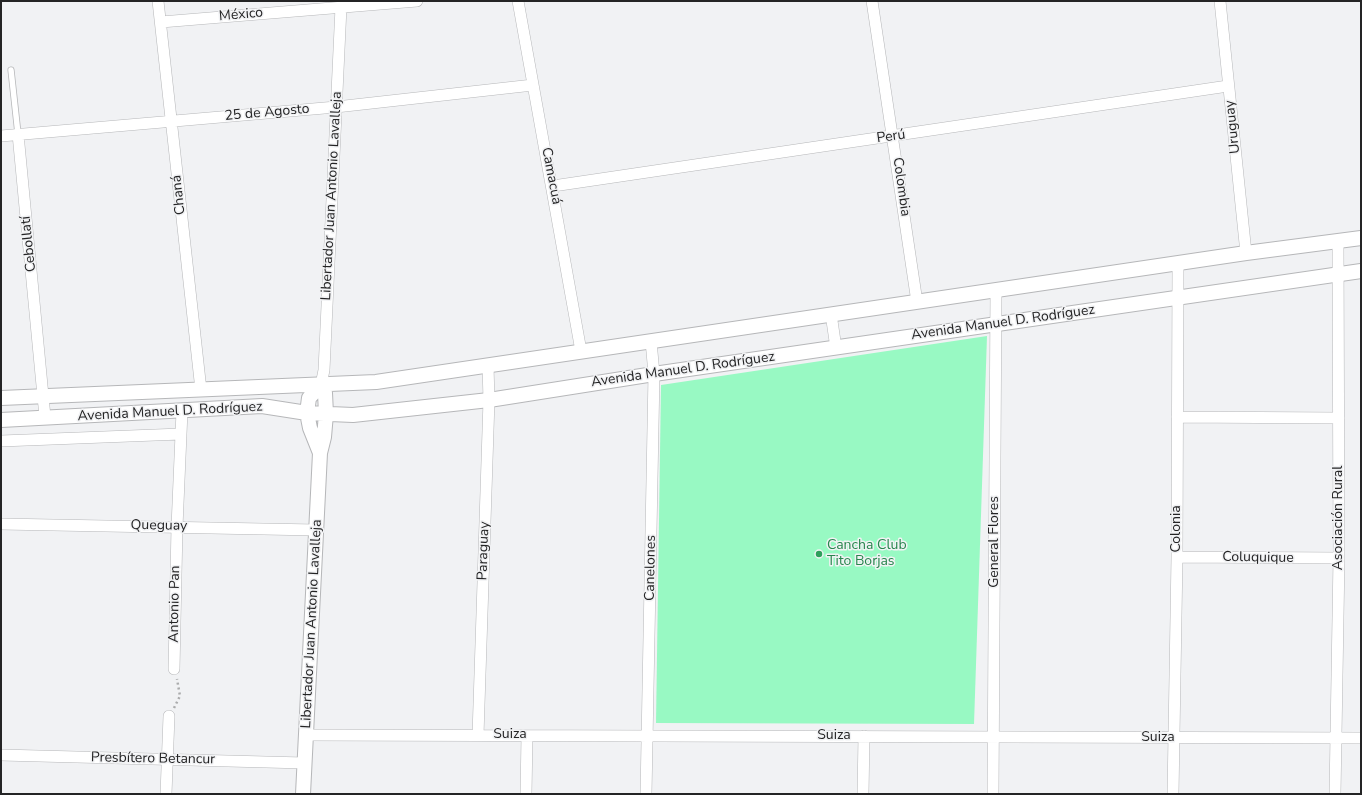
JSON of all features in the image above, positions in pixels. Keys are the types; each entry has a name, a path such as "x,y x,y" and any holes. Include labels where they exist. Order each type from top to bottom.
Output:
{"street":[{"name":"Chaná","path":"158,1 170,121 201,390"},
{"name":"México","path":"161,22 417,1"},
{"name":"Camacuá","path":"518,1 553,186 581,351"},
{"name":"Colombia","path":"872,1 917,302"},
{"name":"Uruguay","path":"1220,1 1246,254"},
{"name":"Libertador Juan Antonio Lavalleja","path":"304,794 304,763 320,453 324,437 326,414 324,393 321,385 324,370 341,7"},
{"name":"25 de Agosto","path":"1,136 336,107 533,86"},
{"name":"Perú","path":"553,186 1228,86"},
{"name":"Cebollatí","path":"18,134 45,418"},
{"name":"Avenida Manuel D. Rodríguez","path":"1,398 376,382 831,314 1361,238"},
{"name":"Asociación Rural","path":"1335,794 1339,558 1338,242"},
{"name":"Colonia","path":"1173,794 1177,557 1178,265"},
{"name":"Avenida Manuel D. Rodríguez","path":"1,420 262,406 307,413 353,415 489,400 654,374 1361,271"},
{"name":"General Flores","path":"993,794 996,290"},
{"path":"831,314 836,348"},
{"name":"Canelones","path":"646,794 654,374 651,341"},
{"name":"Paraguay","path":"478,735 489,400 488,366"},
{"name":"Libertador Juan Antonio Lavalleja","path":"320,453 310,428 307,413 308,398 321,385"},
{"name":"Antonio Pan","path":"174,669 177,527 182,411"},
{"path":"1177,417 1339,418"},
{"name":"Avenida Manuel D. Rodríguez","path":"1,440 181,434"},
{"name":"Queguay","path":"1,524 316,530"},
{"name":"Coluquique","path":"1177,557 1339,558"},
{"path":"166,794 169,716"},
{"name":"Suiza","path":"306,735 1361,738"},
{"path":"526,794 528,736"},
{"path":"863,794 864,736"},
{"name":"Presbítero Betancur","path":"1,755 304,763"}],"lane":[{"name":"Cebollatí","path":"11,70 18,134"}],"path":[{"path":"169,716 176,706 180,696 174,669"}],"green space":[{"name":"Cancha Club Tito Borjas","path":"987,336 974,724 656,723 661,385"}],"place":[{"name":"Cancha Club Tito Borjas","path":"819,554"}]}
